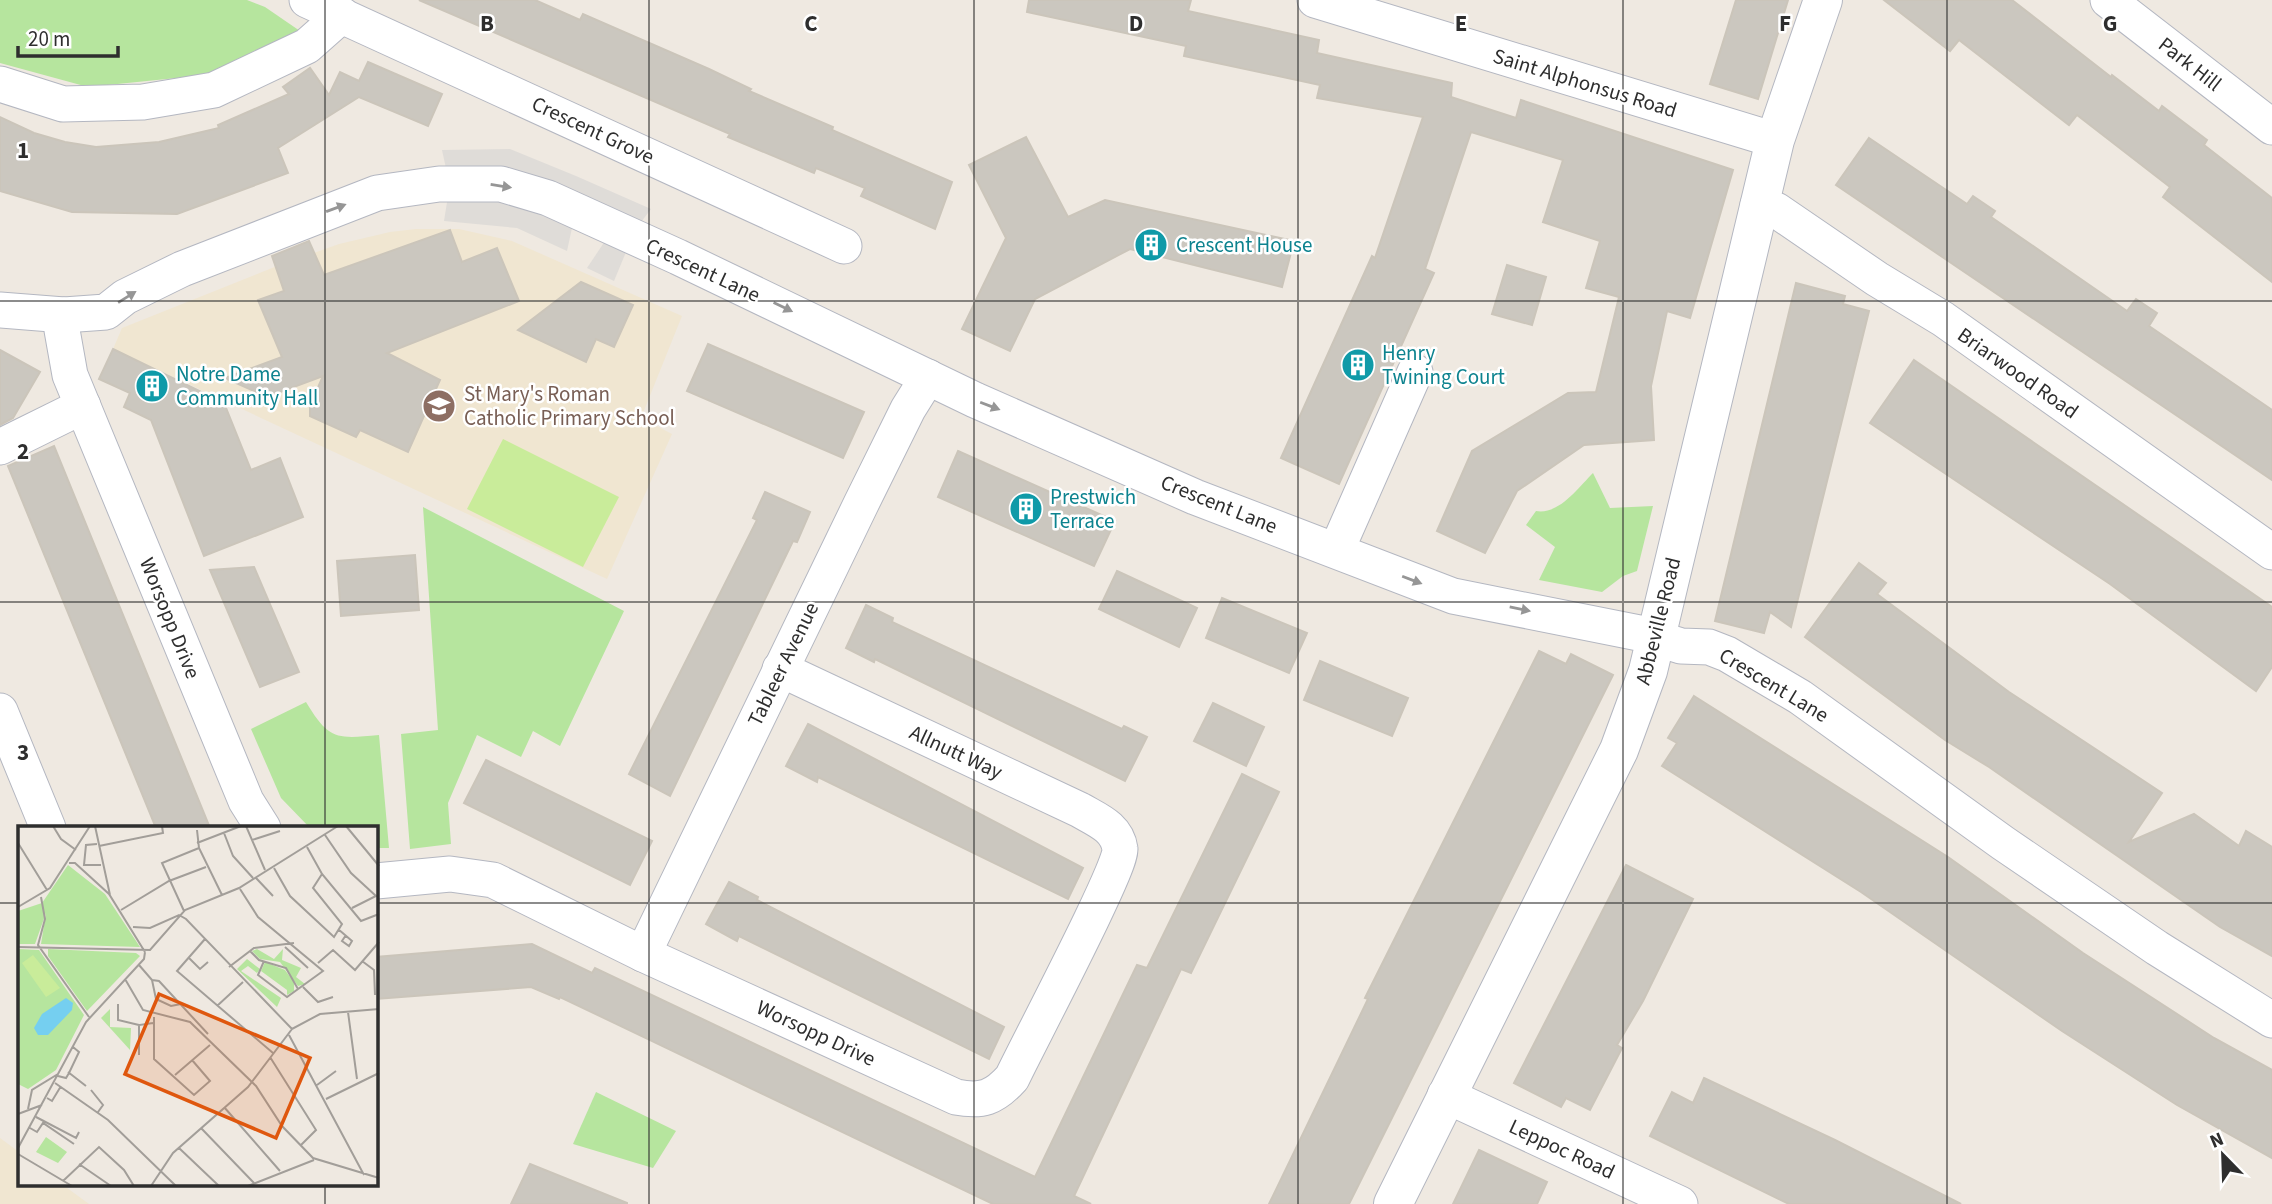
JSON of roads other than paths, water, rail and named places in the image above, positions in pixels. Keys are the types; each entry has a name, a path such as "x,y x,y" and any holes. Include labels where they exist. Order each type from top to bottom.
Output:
{"street":[{"name":"Crescent Grove","path":"307,0 844,246"},
{"name":"Saint Alphonsus Road","path":"1315,0 1775,139"},
{"name":"Abbeville Road","path":"1393,1204 1619,750 1636,709 1656,638 1775,139 1823,0"},
{"name":"Park Hill","path":"2108,0 2272,127"},
{"path":"0,84 63,104 143,102 214,90 307,46 342,15"},
{"name":"Crescent Lane","path":"0,310 64,315 106,312 125,297 182,269 377,193 439,184 501,184 548,198 928,377 1195,497 1337,549 1453,596 1656,638 1681,646 1709,647 1727,654 1800,697 2157,948 2272,1020"},
{"name":"Briarwood Road","path":"1758,205 1776,210 1877,279 1943,319 2272,552"},
{"name":"Worsopp Drive","path":"64,315 64,352 83,405 246,801 262,826"},
{"path":"1337,549 1415,372"},
{"name":"Tableer Avenue","path":"643,954 780,668 908,409 928,377"},
{"path":"0,447 83,405"},
{"name":"Allnutt Way","path":"780,668 1080,810 1108,826 1118,837 1120,848"},
{"path":"0,711 47,826"},
{"name":"Worsopp Drive","path":"378,881 450,874 493,880 643,954 956,1097 975,1101 988,1099 999,1093 1012,1078 1121,857 1120,848"},
{"name":"Leppoc Road","path":"1445,1095 1680,1204"}],"place":[{"name":"Crescent House","path":"1151,245"},
{"name":"Henry Twining Court","path":"1358,365"},
{"name":"Notre Dame Community Hall","path":"152,386"},
{"name":"St Mary's Roman Catholic Primary School","path":"439,406"},
{"name":"Prestwich Terrace","path":"1026,509"}]}
